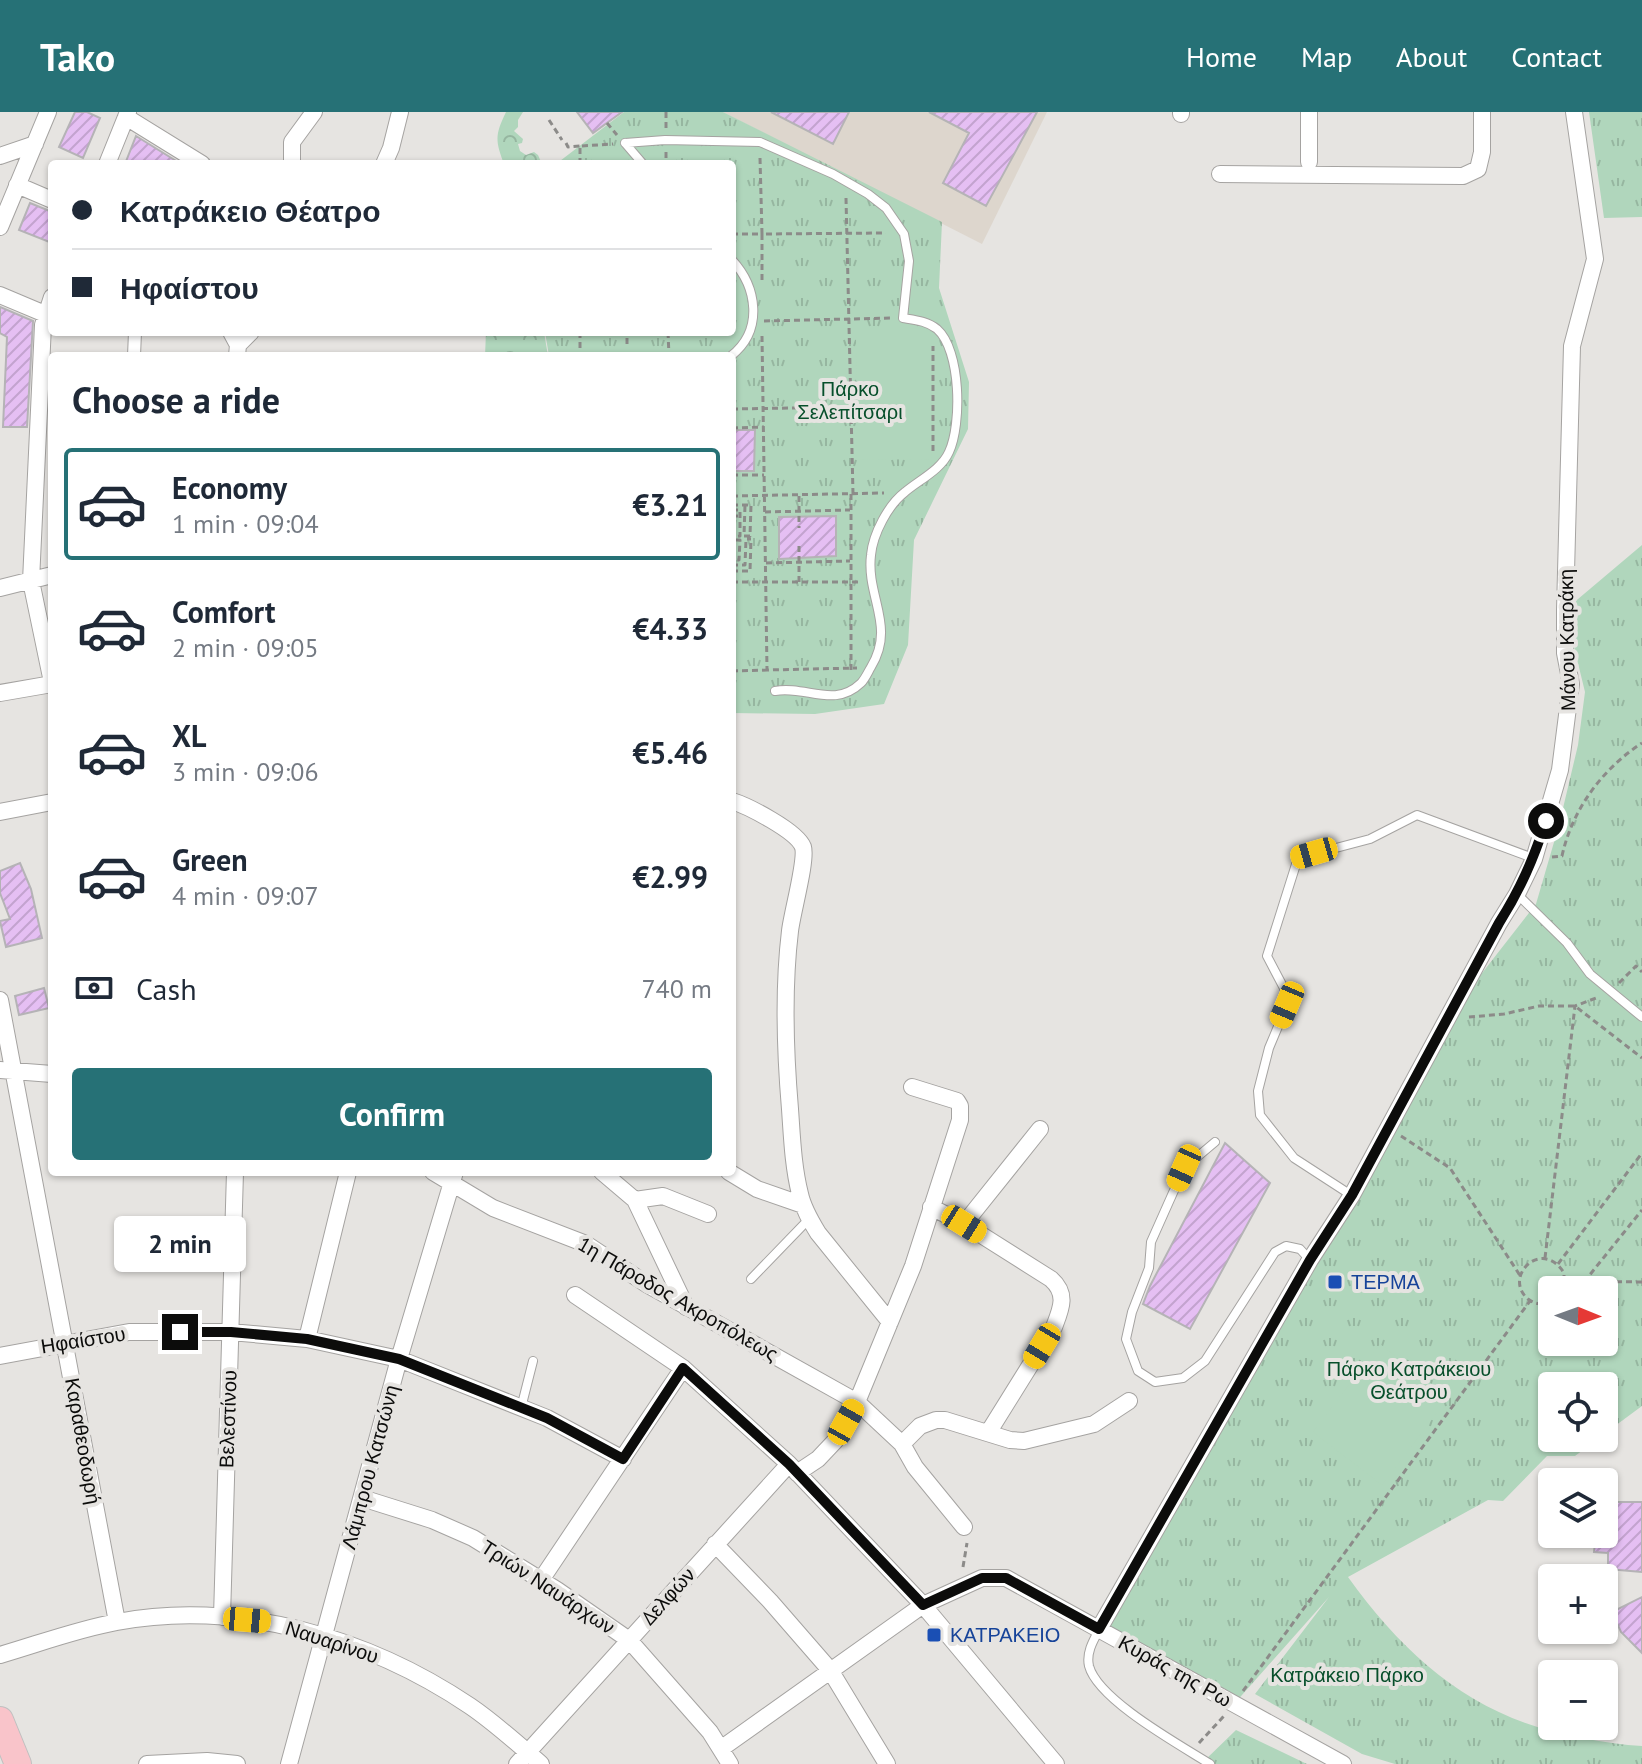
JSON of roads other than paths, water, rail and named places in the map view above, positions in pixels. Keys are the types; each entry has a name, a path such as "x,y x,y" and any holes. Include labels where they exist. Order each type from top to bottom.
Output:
{"main road":[{"path":"0,1720 18,1764"}],"street":[{"path":"0,227 48,112"},
{"path":"292,160 292,142 314,112"},
{"path":"386,160 400,112"},
{"path":"1309,112 1309,162"},
{"path":"1220,174 1463,176 1478,169 1481,162 1482,112"},
{"name":"Μάνου Κατράκη","path":"1099,1629 1310,1260 1352,1195 1534,859 1556,787 1570,696 1565,653 1565,610 1572,346 1595,259 1574,112"},
{"path":"109,160 127,114 196,160"},
{"path":"0,156 35,144"},
{"path":"17,185 48,198"},
{"path":"0,295 45,314"},
{"path":"48,307 45,314 31,581 48,664"},
{"path":"0,588 48,576"},
{"path":"0,693 48,684"},
{"path":"0,812 48,803"},
{"path":"736,803 798,838 802,845 804,854 792,918 787,980 788,1085 794,1155 806,1212 890,1322"},
{"name":"Καραθεοδωρή","path":"0,1000 6,1070 65,1342 117,1622"},
{"path":"6,1070 48,1074"},
{"name":"Δελφών","path":"522,1758 715,1544 793,1468 818,1459 835,1441 857,1402 913,1266 960,1120 960,1106 952,1097 912,1087"},
{"path":"964,1224 1040,1129"},
{"name":"Βελεστίνου","path":"222,1617 235,1176"},
{"path":"307,1339 347,1176"},
{"path":"607,1176 635,1200 686,1307"},
{"path":"736,1176 806,1212"},
{"name":"1η Πάροδος Ακροπόλεως","path":"453,1178 493,1208 586,1244 648,1285 857,1402 902,1444 915,1467 964,1527"},
{"name":"Λάμπρου Κατσώνη","path":"289,1764 399,1359 453,1178"},
{"path":"635,1200 663,1196 708,1214"},
{"path":"931,1207 964,1224 1051,1279 1059,1286 1063,1297 1054,1327 988,1433"},
{"path":"575,1295 683,1368 793,1468 923,1605 1056,1764"},
{"name":"Ηφαίστου","path":"0,1356 129,1332 231,1332 307,1339 399,1359 547,1418 623,1459"},
{"path":"541,1580 683,1368"},
{"path":"902,1444 920,1426 936,1420 1024,1441 1094,1424 1129,1401"},
{"name":"Τριών Ναυάρχων","path":"362,1498 432,1520 473,1538 629,1640 722,1748 730,1764"},
{"path":"715,1544 830,1670 887,1764"},
{"name":"Κυράς της Ρω","path":"923,1605 982,1578 1006,1578 1343,1764"},
{"path":"722,1748 923,1605"},
{"name":"Ναυαρίνου","path":"0,1655 117,1622 165,1617 222,1617 273,1622 387,1660 449,1692 480,1713 522,1758 541,1764"},
{"path":"147,1764 207,1761 237,1764"}],"lane":[{"path":"640,160 625,143 665,140 760,142 846,181 886,208 904,234 909,261 903,318 925,321 939,330 951,351 957,380 956,413 949,452 893,504 878,529 871,556 882,622 878,656 863,682 844,694 831,697 775,691"},
{"path":"734,352 748,335 754,305 751,288 736,266"},
{"path":"1352,1195 1294,1158 1260,1115 1258,1091 1269,1048 1287,1005 1287,994 1267,956 1298,858 1370,839 1417,815 1534,859"},
{"path":"1517,894 1567,943 1590,974 1642,1017"},
{"path":"1215,1142 1184,1168 1151,1242 1149,1268 1132,1312 1126,1339 1138,1371 1155,1382 1183,1378 1205,1361 1275,1252 1286,1246 1300,1249 1310,1260"},
{"path":"751,1279 806,1212"},
{"path":"521,1408 533,1361"},
{"path":"1099,1629 1089,1651 1089,1665 1108,1694 1210,1764"}],"place":[{"name":"ΤΕΡΜΑ","path":"1335,1282"},
{"name":"ΚΑΤΡΑΚΕΙΟ","path":"934,1635"}],"park label":[{"name":"Πάρκο Σελεπίτσαρι","path":"850,400"},
{"name":"Πάρκο Κατράκειου Θεάτρου","path":"1409,1380"},
{"name":"Κατράκειο Πάρκο","path":"1347,1675"}]}
